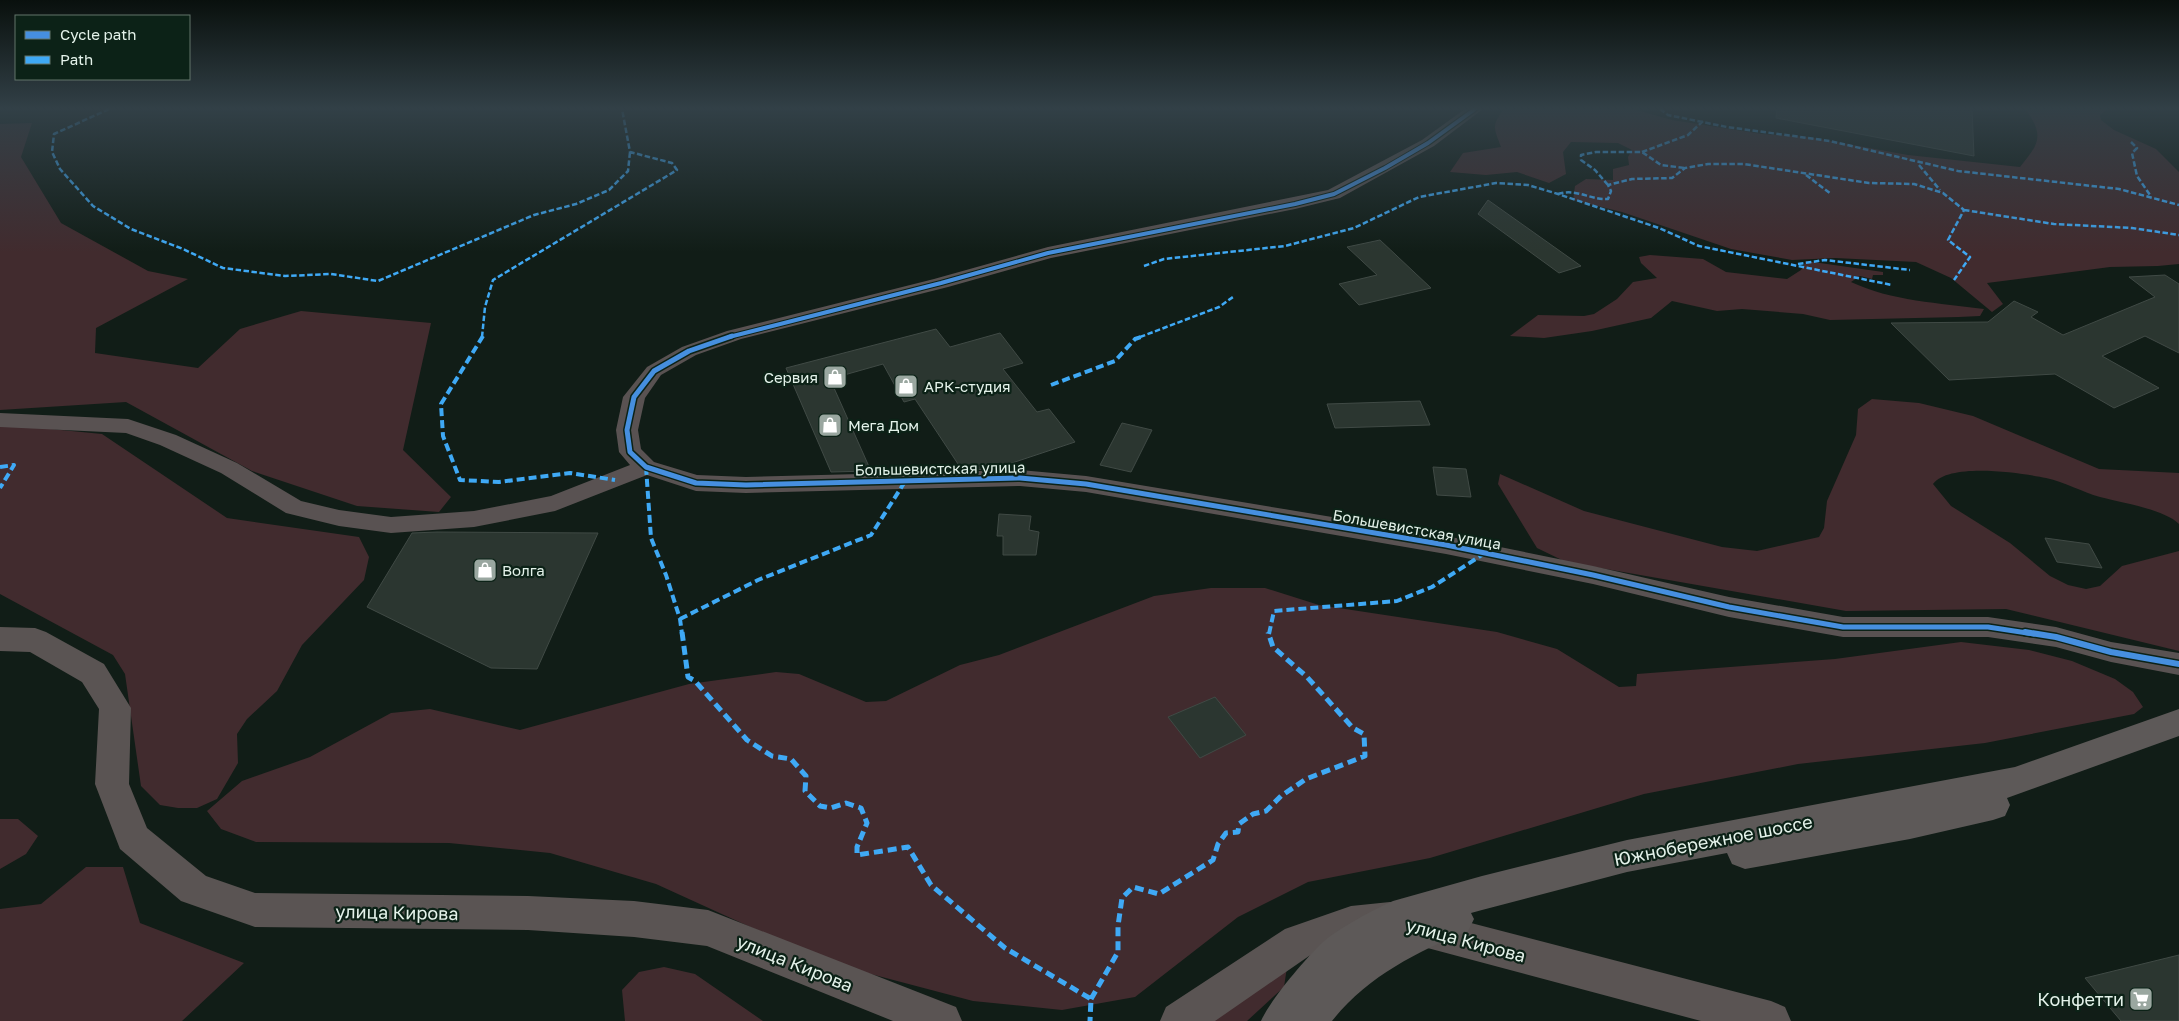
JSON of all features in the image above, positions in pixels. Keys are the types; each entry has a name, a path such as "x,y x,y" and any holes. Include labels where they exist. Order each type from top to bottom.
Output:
{"highway":[{"name":"Южнобережное шоссе","path":"1281,1021 1337,955 1402,923 1482,893 1627,856 2015,782 2179,722"},
{"name":"Южнобережное шоссе","path":"1306,1021 1402,923 1462,916 1620,876 1910,823 2004,803 2179,743"}],"street":[{"path":"0,420 128,426 168,440 229,468 294,507 339,518 391,526 474,519 555,502 646,467 630,452 627,430 634,397 654,371 689,350 734,335 941,284 1048,253 1151,231 1295,204 1334,194 1403,157"},
{"name":"Большевистская улица","path":"646,467 696,483 746,485 1020,478 1086,484 1446,545 1593,575 1729,607 1843,627 1988,626 2179,664"},
{"name":"улица Кирова","path":"0,639 34,641 92,673 114,709 111,785 132,838 193,890 254,911 528,914 634,920 708,929 941,1021"},
{"name":"улица Кирова","path":"1178,1021 1297,941 1350,922 1402,923 1707,1003 1723,1010 1771,1021"}],"shaded area":[{"path":"0,157 21,157 61,223 148,271 188,279 96,328 95,353 198,368 240,329 301,311 431,323 403,450 451,497 439,512 357,506 252,471 126,402 0,410"},
{"path":"1461,157 1564,157 1566,174 1549,183 1517,172 1486,175 1450,172"},
{"path":"1628,157 1923,157 2020,167 2028,157 2164,157 2179,172 2179,264 2110,267 1987,283 2003,304 1992,312 1951,278 1916,262 1835,258 1792,260 1731,249 1622,212 1573,200 1575,186 1586,179 1613,180 1613,169 1629,165"},
{"path":"1650,255 1703,259 1726,272 1787,279 1801,270 1806,261 1883,272 1883,275 1873,275 1872,279 1860,276 1851,282 1899,297 1984,309 1980,316 1830,320 1803,314 1742,309 1717,311 1672,301 1651,318 1592,331 1544,338 1510,336 1538,315 1584,316 1594,314 1617,299 1633,282 1657,278 1641,263 1639,257"},
{"path":"1872,399 1919,403 1973,416 2099,469 2179,473 2179,524 2153,510 2100,497 2060,482 2035,476 2004,472 1970,471 1942,477 1933,484 1951,506 2010,543 2050,576 2068,585 2086,589 2100,586 2122,566 2179,551 2179,651 2006,609 1846,611 1566,562 1537,548 1498,484 1500,474 1584,511 1722,547 1757,551 1819,537 1824,528 1827,501 1856,435 1858,409"},
{"path":"0,424 102,434 227,518 359,537 369,557 364,580 302,645 277,691 247,719 237,734 238,763 217,799 197,808 178,808 160,805 141,786 125,674 113,655 0,594"},
{"path":"1211,588 1265,588 1319,605 1497,632 1557,649 1619,687 1636,686 1637,674 1835,659 1961,642 2029,650 2072,661 2115,679 2133,692 2143,707 2134,714 1985,743 1798,764 1644,794 1430,858 1308,882 1238,917 1135,997 1062,1010 973,1001 829,963 656,884 550,853 449,843 256,842 221,829 207,811 242,781 310,757 391,713 430,709 520,730 689,684 776,672 799,674 866,702 886,701 960,665 999,655 1154,596"},
{"path":"0,819 18,819 38,836 26,854 0,869"},
{"path":"86,867 123,867 140,923 244,963 182,1021 0,1021 0,909 41,904"},
{"path":"664,967 695,974 763,1021 625,1021 622,990 639,972"},
{"path":"1287,967 1284,987 1247,1021 1209,1021"}],"building":[{"path":"1488,200 1581,266 1559,273 1478,214"},
{"path":"1380,240 1431,288 1359,305 1339,284 1377,275 1347,247"},
{"path":"2165,275 2179,284 2179,353 2145,336 2102,356 2159,388 2114,408 2055,374 1949,380 1891,323 1988,322 2014,301 2038,312 2031,317 2063,335 2155,297 2129,277"},
{"path":"936,329 950,347 1000,333 1023,363 1003,369 1037,412 1049,409 1075,442 994,469 962,470 915,399 904,402 883,364 830,379 871,471 831,472 786,368"},
{"path":"1420,401 1430,425 1335,428 1327,404"},
{"path":"1122,423 1152,430 1131,472 1100,465"},
{"path":"1433,467 1466,469 1471,497 1437,495"},
{"path":"999,514 1031,516 1029,530 1039,532 1036,555 1003,555 1003,536 997,536"},
{"name":"Волга","path":"412,533 598,533 537,669 491,668 367,607"},
{"path":"2045,538 2089,544 2102,568 2057,562"},
{"path":"1215,697 1246,735 1200,758 1168,717"},
{"name":"Конфетти","path":"2179,955 2179,1021 2121,1021 2085,978"}],"marked path":[{"path":"54,157 60,169 93,206 131,229 183,249 223,268 285,276 331,274 378,281 534,215 576,204 609,190 628,171 630,157"},
{"path":"615,480 570,473 487,483 460,480 451,452 443,436 441,404 484,334 485,307 493,280 677,170 672,163 648,157"},
{"path":"1581,157 1581,160 1595,170 1608,185"},
{"path":"1649,157 1661,165 1685,168"},
{"path":"1897,157 1958,171 2119,189 2179,205"},
{"path":"2133,157 2137,176 2150,195"},
{"path":"1558,194 1571,191 1595,198 1608,199 1611,191 1608,185 1632,179 1672,178 1685,168 1708,164 1744,164 1774,167 1806,175 1869,183 1914,184 1943,193 1964,210 1948,240 1970,257 1954,280"},
{"path":"1919,165 1940,190"},
{"path":"1806,175 1831,194"},
{"path":"1144,266 1164,259 1285,246 1354,228 1388,210 1419,197 1496,183 1528,185 1558,194 1659,228 1699,246 1892,285"},
{"path":"1964,210 2054,224 2132,228 2179,235"},
{"path":"1798,264 1825,260 1910,270"},
{"path":"1051,385 1115,361 1135,339 1219,307 1233,297"},
{"path":"0,467 14,465 0,488"},
{"path":"646,467 651,538 666,575 680,619 688,677 695,681 747,740 772,756 791,759 806,776 805,791 820,806 831,808 846,803 861,808 867,823 857,847 857,855 908,847 931,885 1005,948 1091,999 1090,1021"},
{"path":"680,619 758,580 871,535 906,480"},
{"path":"1091,999 1118,952 1118,926 1122,898 1133,887 1159,894 1213,860 1218,844 1226,833 1238,832 1239,824 1253,814 1266,811 1281,796 1306,779 1365,756 1364,734 1353,728 1307,677 1273,647 1268,631 1274,611 1367,605 1409,598 1454,574 1485,553"}],"cycle path":[{"path":"1405,157 1334,194 1295,204 1048,253 941,283 734,335 689,351 654,371 634,397 627,430 630,452 646,467 696,483 746,485 1020,478 1086,484 1446,545 1593,575 1729,607 1843,627 1988,627 2056,637 2111,652 2179,664"}],"place":[{"name":"Сервия","path":"835,377"},
{"name":"АРК-студия","path":"906,386"},
{"name":"Мега Дом","path":"830,425"},
{"name":"Волга","path":"485,570"},
{"name":"Конфетти","path":"2141,999"}]}
